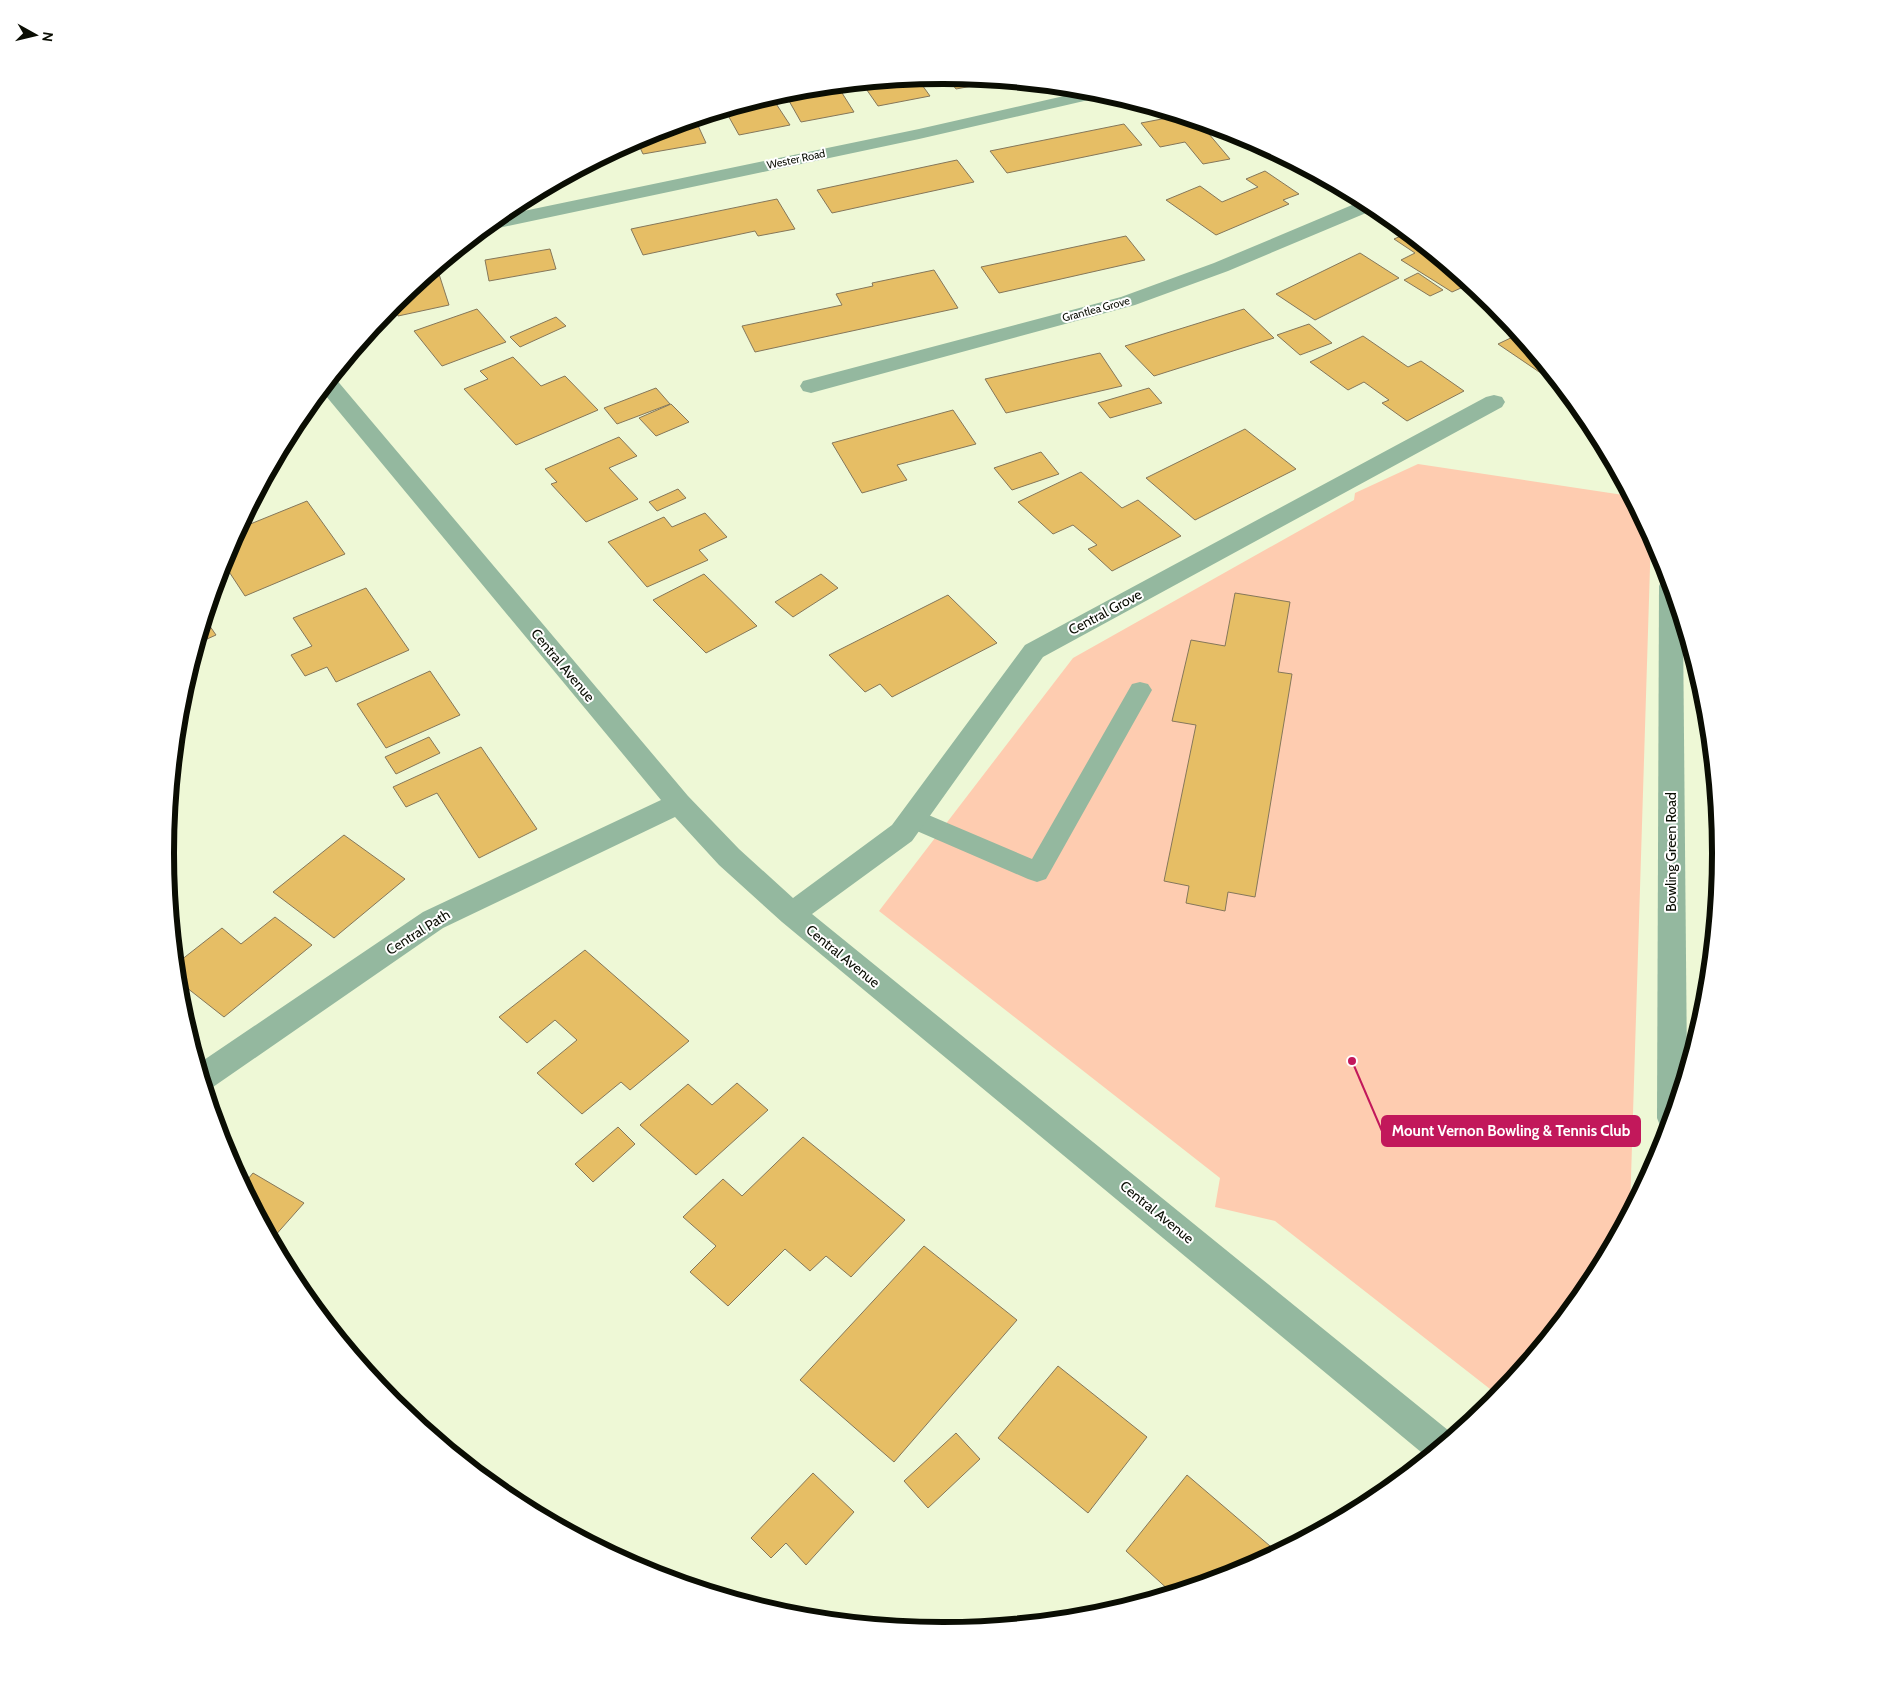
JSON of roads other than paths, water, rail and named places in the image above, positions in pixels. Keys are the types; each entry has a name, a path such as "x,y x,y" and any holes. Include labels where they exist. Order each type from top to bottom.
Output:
{"street":[{"name":"Wester Road","path":"506,220 909,136 1081,97"},
{"name":"Grantlea Grove","path":"811,386 1128,301 1221,268 1362,208"},
{"name":"Central Avenue","path":"331,387 679,803 729,857 792,914 1437,1442"},
{"name":"Central Grove","path":"792,914 902,833 1034,651 1494,402"},
{"name":"Bowling Green Road","path":"1671,606 1672,1097"},
{"name":"Central Path","path":"207,1075 433,920 679,803"}],"lane":[{"path":"912,818 1037,872 1140,690"}],"place":[{"name":"Mount Vernon Bowling & Tennis Club","path":"1352,1061"}]}
